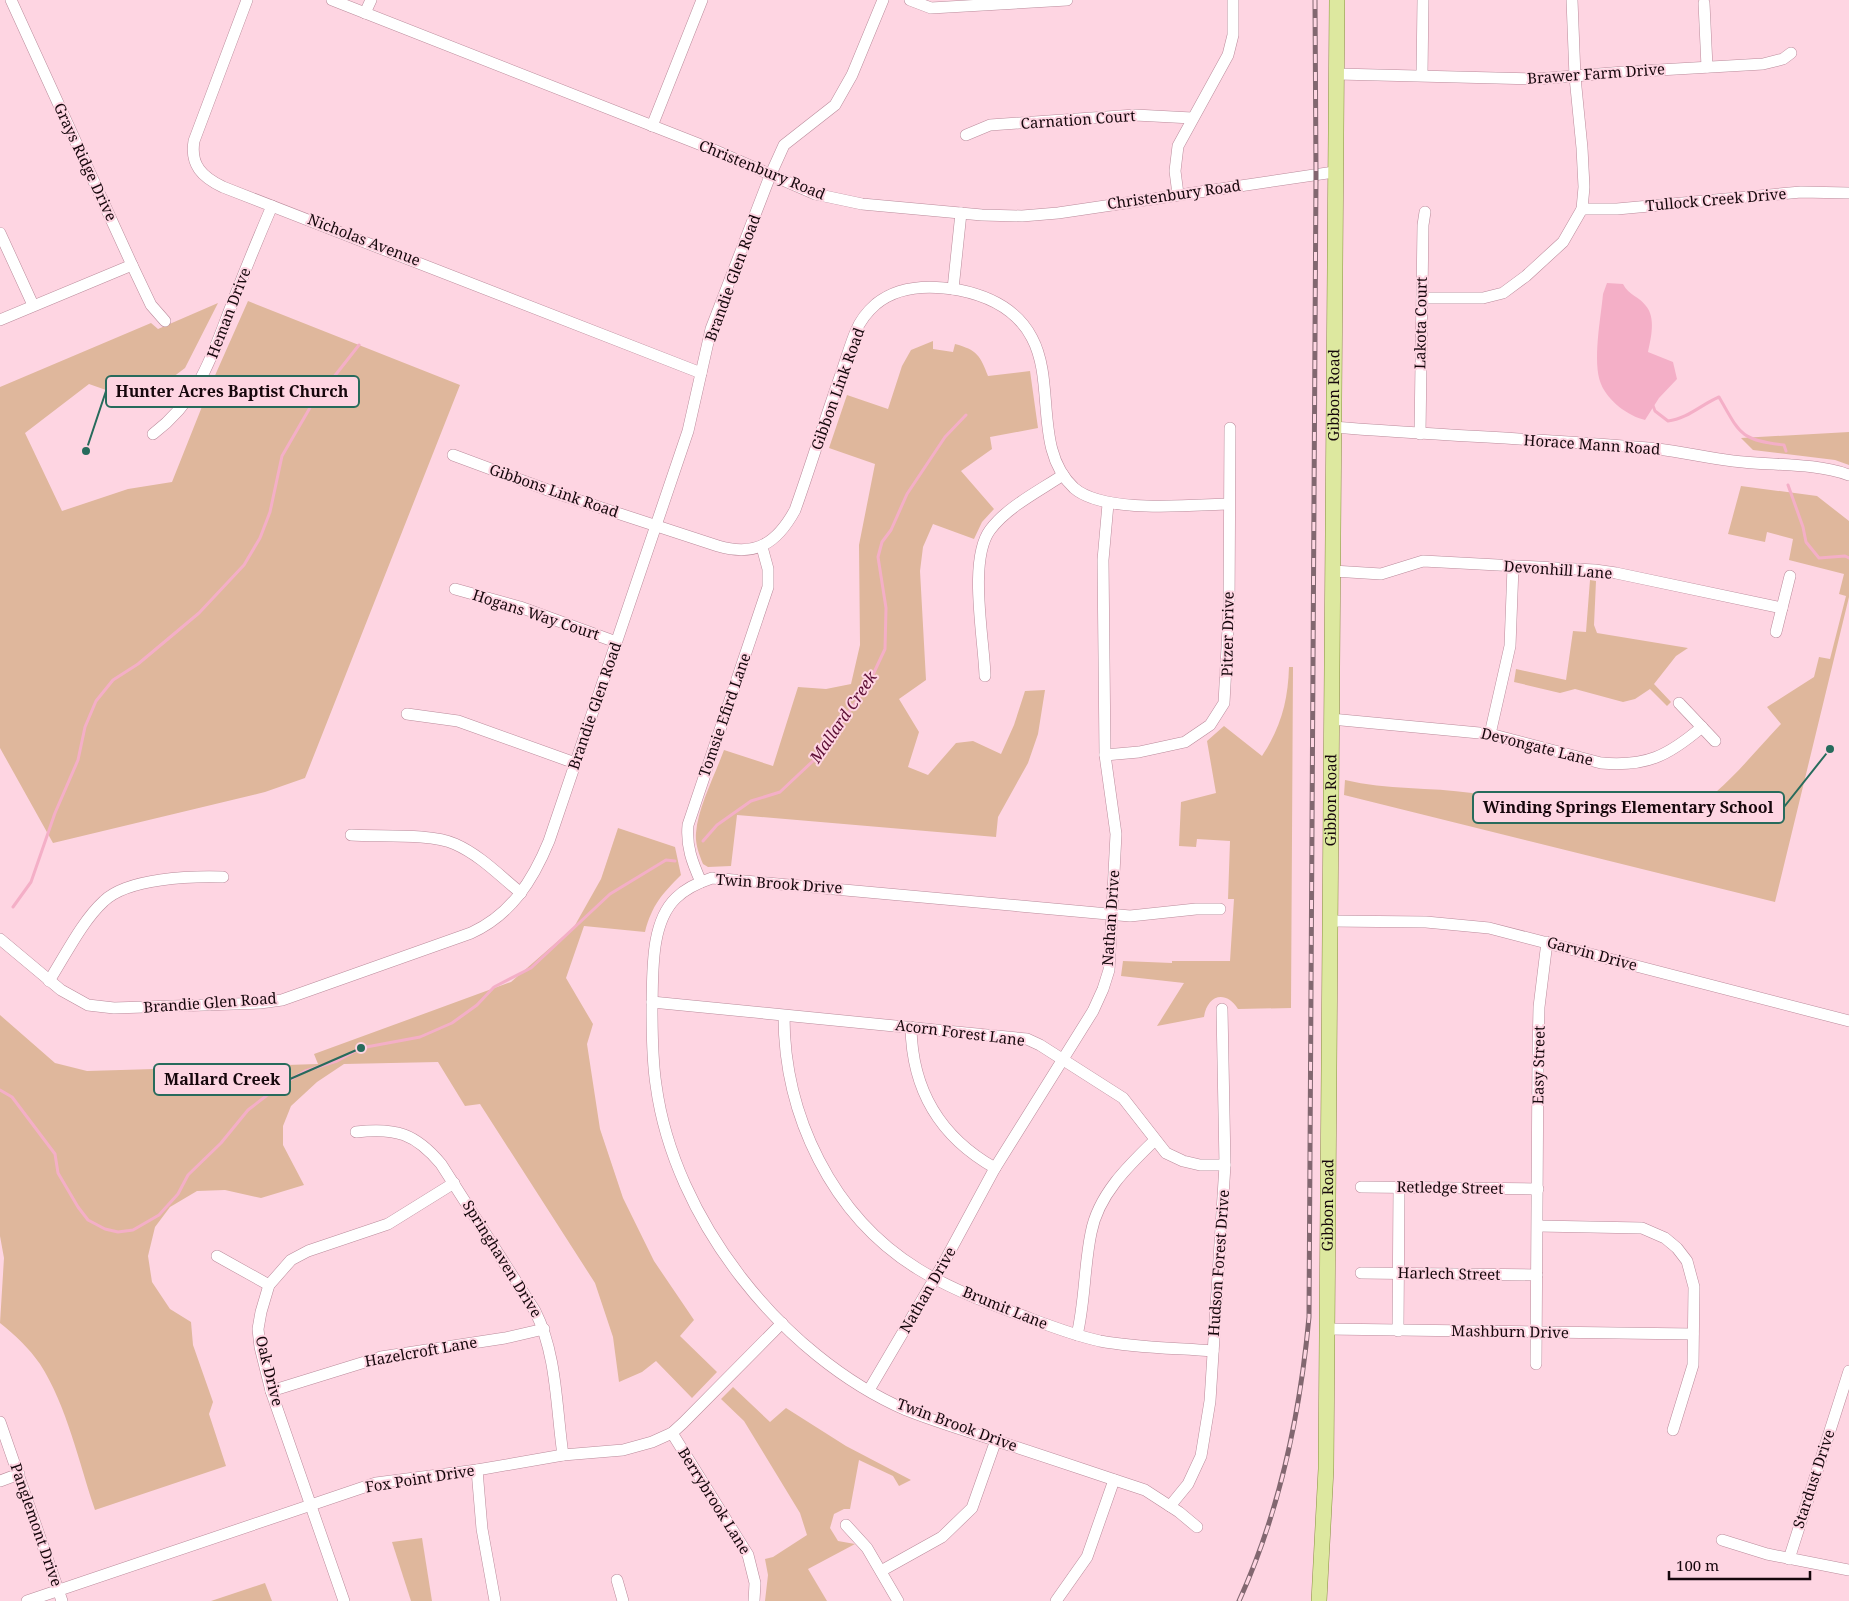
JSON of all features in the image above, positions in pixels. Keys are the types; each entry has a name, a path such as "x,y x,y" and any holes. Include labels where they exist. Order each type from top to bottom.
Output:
{"main road":[{"name":"Gibbon Road","path":"1319,1601 1326,1477 1334,172 1338,74 1337,0"}],"street":[{"name":"Grays Ridge Drive","path":"11,0 151,305 165,321"},
{"name":"Nicholas Avenue","path":"247,0 194,141 193,154 200,172 208,180 701,373"},
{"name":"Christenbury Road","path":"332,0 652,126 815,194 834,199 962,213 1003,216 1039,215 1334,172"},
{"path":"366,13 371,0"},
{"path":"652,126 702,0"},
{"name":"Brandie Glen Road","path":"0,939 49,981 76,999 100,1008 168,1007 271,1002 471,933 496,920 521,893 538,868 688,431 711,329 770,176 784,145 835,105 852,76 883,0"},
{"path":"910,0 931,8 1067,0"},
{"path":"1178,194 1176,156 1192,118 1220,74 1228,55 1233,35 1233,0"},
{"path":"1422,75 1423,0"},
{"path":"1422,298 1483,298 1502,293 1526,276 1563,242 1582,209 1582,148 1575,77 1572,0"},
{"path":"1704,3 1707,66"},
{"name":"Brawer Farm Drive","path":"1338,74 1536,79 1707,66 1763,64 1784,59 1791,53"},
{"name":"Carnation Court","path":"966,135 990,125 1135,114 1192,118"},
{"name":"Tullock Creek Drive","path":"1582,209 1618,209 1801,192 1849,193"},
{"name":"Heman Drive","path":"152,434 179,411 204,374 272,206"},
{"name":"Lakota Court","path":"1420,434 1422,298 1426,212"},
{"path":"953,289 962,213"},
{"path":"0,233 33,305"},
{"path":"0,320 132,265"},
{"name":"Gibbon Link Road","path":"762,547 780,533 795,510 856,330 869,311 878,303 896,292 914,287 953,289 988,297 1002,305 1019,319 1032,338 1040,361 1054,453 1063,475 1084,494 1108,504 1229,504"},
{"name":"Horace Mann Road","path":"1333,427 1627,446 1757,464 1822,468 1849,475"},
{"name":"Pitzer Drive","path":"1105,755 1139,752 1185,742 1210,725 1224,703 1227,691 1229,610 1230,428"},
{"name":"Gibbons Link Road","path":"453,455 655,525"},
{"path":"985,676 979,582 980,552 989,531 1000,519 1063,475"},
{"name":"Nathan Drive","path":"869,1390 935,1278 994,1168 1093,1011 1109,970 1116,834 1105,755 1103,578 1108,504"},
{"path":"655,525 731,550 762,547"},
{"name":"Tomsie Efird Lane","path":"700,882 690,856 687,840 688,825 768,587 768,569 762,547"},
{"name":"Devonhill Lane","path":"1333,571 1381,574 1423,561 1613,572 1782,608"},
{"path":"1490,734 1510,646 1513,567"},
{"path":"1776,632 1790,576"},
{"name":"Hogans Way Court","path":"455,589 520,607 616,642"},
{"path":"1679,703 1715,741"},
{"path":"407,714 458,721 575,763"},
{"name":"Devongate Lane","path":"1331,719 1490,734 1601,763 1623,764 1645,762 1664,755 1702,727"},
{"path":"351,835 428,838 454,843 480,860 521,893"},
{"path":"49,981 96,908 113,894 168,878 223,877"},
{"name":"Twin Brook Drive","path":"1197,1527 1145,1490 905,1409 869,1390 828,1364 782,1323 757,1297 723,1254 692,1200 676,1160 656,1087 652,1043 652,1002 655,949 663,915 676,897 700,882 712,878 729,878 1130,916 1196,909 1220,909"},
{"name":"Garvin Drive","path":"1330,922 1457,924 1496,930 1849,1021"},
{"name":"Easy Street","path":"1536,1364 1540,1007 1546,942"},
{"name":"Acorn Forest Lane","path":"652,1002 1027,1039 1123,1098 1166,1153 1182,1161 1200,1165 1225,1165"},
{"name":"Hudson Forest Drive","path":"1170,1506 1188,1484 1201,1456 1210,1401 1225,1165 1222,1010"},
{"name":"Brumit Lane","path":"784,1016 786,1058 790,1084 806,1133 826,1173 852,1209 883,1242 918,1269 935,1278 981,1300 1077,1336 1102,1341 1213,1351"},
{"path":"912,1027 914,1063 920,1084 936,1115 958,1143 994,1168"},
{"name":"Springhaven Drive","path":"356,1132 383,1129 400,1132 417,1140 438,1160 454,1183 544,1329 552,1359 563,1455"},
{"path":"1077,1336 1084,1299 1091,1233 1098,1210 1122,1172 1155,1140"},
{"name":"Oak Drive","path":"344,1601 271,1391 260,1347 258,1329 269,1285 291,1260 308,1251 388,1224 454,1183"},
{"name":"Retledge Street","path":"1361,1187 1538,1189"},
{"path":"1398,1331 1399,1188"},
{"path":"1538,1226 1634,1227 1665,1238 1682,1254 1692,1274 1694,1287 1692,1373 1673,1430"},
{"path":"217,1256 269,1285"},
{"name":"Harlech Street","path":"1361,1273 1537,1275"},
{"name":"Fox Point Drive","path":"26,1601 61,1596 310,1504 376,1483 477,1470 563,1455 623,1450 652,1442 672,1433 716,1392 782,1323"},
{"name":"Hazelcroft Lane","path":"271,1391 381,1357 505,1338 544,1329"},
{"name":"Mashburn Drive","path":"1327,1329 1693,1334"},
{"name":"Stardust Drive","path":"1789,1559 1844,1401 1849,1370"},
{"name":"Panglemont Drive","path":"0,1422 61,1596"},
{"name":"Berrybrook Lane","path":"672,1433 748,1555 755,1583 754,1601"},
{"path":"881,1571 942,1537 972,1508 996,1440"},
{"path":"477,1470 482,1529 496,1601"},
{"path":"0,1480 19,1474"},
{"path":"1056,1601 1087,1557 1114,1480"},
{"path":"846,1525 856,1534 881,1571 898,1601"},
{"path":"1722,1540 1744,1548 1789,1559 1849,1570"},
{"path":"617,1580 623,1601"}],"shaded area":[{"path":"1607,283 1623,284 1628,291 1643,303 1649,311 1652,322 1648,352 1673,362 1677,379 1659,398 1645,420 1619,407 1604,390 1598,375 1598,339 1603,294"},
{"path":"248,301 460,385 305,778 265,792 53,843 0,748 0,387 151,323 158,329 218,303 185,368 140,402 89,384 25,433 62,511 128,489 172,482 209,389"},
{"path":"933,341 933,349 953,352 955,344 973,351 983,363 988,376 1030,371 1038,428 990,437 992,449 961,471 994,509 982,522 974,539 933,524 923,547 920,571 926,680 899,699 919,732 908,767 928,775 956,743 973,741 1001,754 1014,725 1025,691 1045,690 1038,734 1028,763 998,817 996,837 737,815 731,866 708,867 703,864 697,845 697,823 703,802 724,750 773,766 798,687 826,689 851,684 860,645 859,545 875,464 829,448 847,395 888,409 902,366 911,350"},
{"path":"1849,432 1849,465 1835,460 1753,450 1741,438"},
{"path":"1741,486 1817,496 1849,521 1849,597 1775,902 1344,795 1345,780 1393,787 1472,793 1574,817 1624,822 1651,819 1679,811 1712,795 1733,776 1781,724 1767,707 1814,677 1819,657 1830,659 1846,596 1839,594 1844,574 1789,560 1793,539 1767,532 1765,542 1728,534"},
{"path":"1590,580 1596,581 1594,625 1597,633 1688,648 1676,656 1654,684 1671,702 1667,706 1650,689 1635,699 1623,702 1575,689 1560,693 1514,682 1516,669 1566,680 1573,631 1586,632"},
{"path":"1289,667 1293,667 1291,1008 1238,1009 1228,999 1222,997 1213,1000 1209,1004 1204,1017 1157,1026 1184,983 1121,976 1123,961 1172,963 1172,961 1230,961 1234,899 1228,899 1230,841 1197,839 1196,847 1179,846 1181,802 1216,793 1207,741 1224,726 1262,756 1279,724 1287,691"},
{"path":"618,828 675,847 681,875 668,888 659,901 651,914 645,932 584,926 566,978 593,1024 587,1044 600,1129 623,1198 654,1261 694,1320 680,1336 717,1372 692,1398 656,1361 642,1372 619,1382 613,1337 595,1283 480,1104 465,1106 438,1062 344,1064 317,1082 291,1106 283,1126 283,1145 304,1185 261,1198 225,1190 197,1191 170,1207 155,1227 148,1256 152,1282 170,1309 191,1322 193,1345 213,1402 209,1414 226,1466 95,1510 72,1435 49,1380 31,1353 0,1323 4,1258 0,1236 0,1015 55,1063 87,1071 318,1064 314,1054 511,982 574,927 601,879"},
{"path":"733,1387 770,1422 786,1408 846,1446 911,1480 899,1486 893,1476 859,1460 850,1509 844,1509 834,1514 830,1528 838,1541 855,1544 808,1569 827,1601 765,1601 768,1575 765,1559 773,1557 807,1535 800,1513 744,1421 721,1399"},
{"path":"422,1538 432,1601 411,1601 392,1542"},
{"path":"265,1583 272,1601 211,1601"}],"waterway":[{"path":"13,907 31,882 55,813 78,760 85,727 96,701 113,680 138,664 199,613 244,565 260,538 270,512 282,456 311,406 359,345"},
{"path":"1652,403 1655,411 1668,421 1682,417 1719,397 1737,427 1743,433 1758,441 1784,445 1786,451"},
{"name":"Mallard Creek","path":"703,841 717,825 751,801 780,792 815,761 869,683 885,649 886,608 878,557 882,542 891,530 907,494 945,437 966,415"},
{"path":"1788,485 1803,527 1806,542 1819,558 1845,556 1849,558"},
{"name":"Mallard Creek","path":"0,1090 12,1097 55,1154 58,1173 88,1220 105,1229 118,1232 133,1230 159,1215 178,1194 188,1175 221,1143 248,1110 275,1089 305,1071 337,1061 361,1048 420,1037 452,1023 477,1005 494,987 531,968 610,894 666,860 675,861"}],"railway":[{"path":"1239,1601 1266,1532 1286,1462 1300,1390 1309,1317 1316,175 1315,0"}],"place":[{"name":"Hunter Acres Baptist Church","path":"86,451"},
{"name":"Winding Springs Elementary School","path":"1830,749"},
{"name":"Mallard Creek","path":"361,1048"}]}
